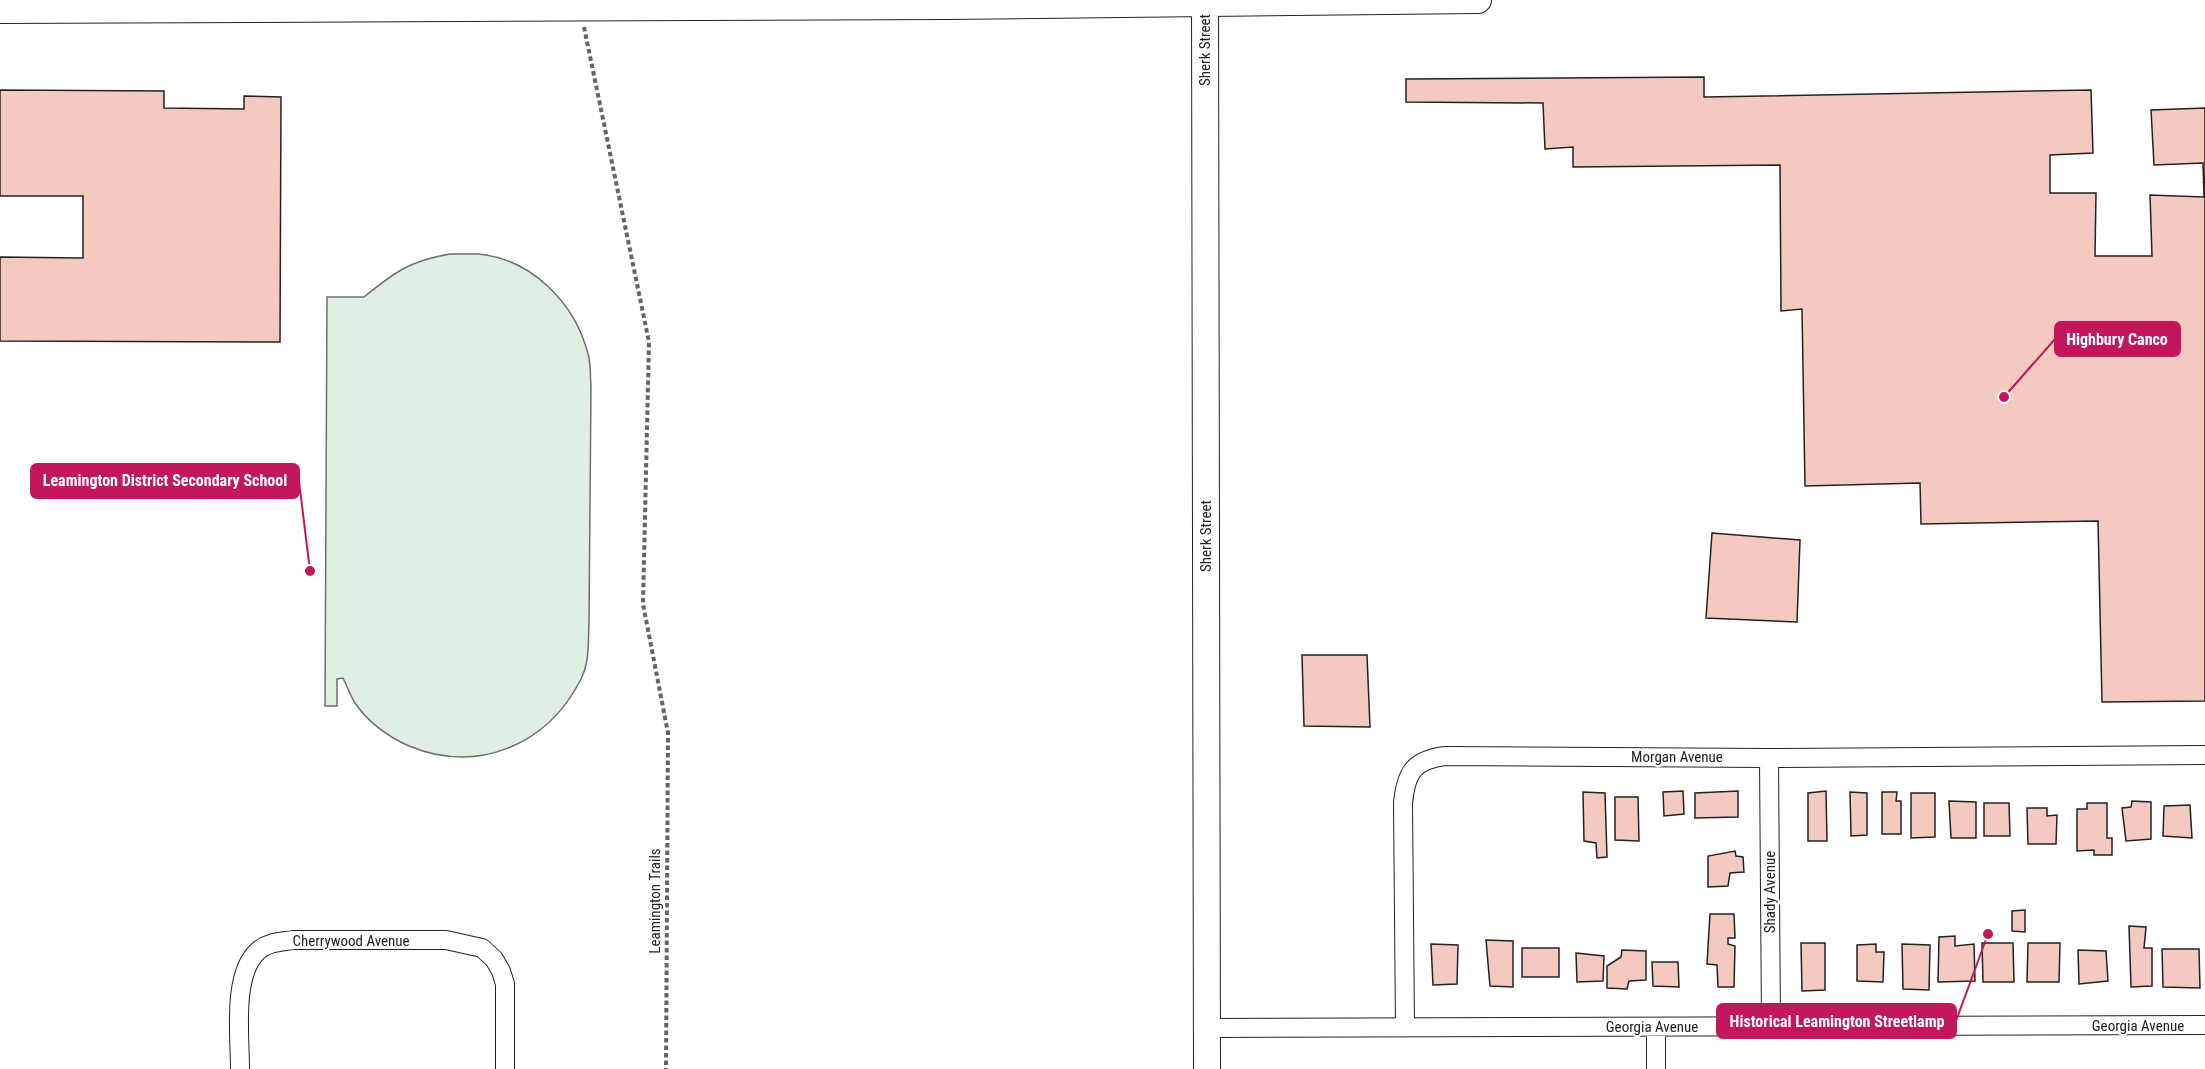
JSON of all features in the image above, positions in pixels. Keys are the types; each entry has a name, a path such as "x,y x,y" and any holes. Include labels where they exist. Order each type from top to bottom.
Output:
{"main road":[{"path":"0,10 355,4 580,7 1478,0"},
{"name":"Sherk Street","path":"1205,3 1207,1069"}],"street":[{"name":"Morgan Avenue","path":"1405,1027 1402,802 1405,783 1411,771 1427,759 1445,756 1769,758 2205,755"},
{"name":"Shady Avenue","path":"1769,758 1771,1026"},
{"name":"Cherrywood Avenue","path":"240,1069 240,981 247,963 259,949 273,942 293,940 446,940 482,948 494,959 505,984 504,1069"},
{"name":"Georgia Avenue","path":"1207,1028 2205,1025"},
{"path":"1656,1027 1656,1069"}],"path":[{"name":"Leamington Trails","path":"580,7 649,342 643,604 668,733 666,1069"}],"green space":[{"path":"450,254 478,254 498,258 533,274 548,287 562,301 582,335 589,358 591,386 589,622 588,652 583,674 566,704 548,723 529,738 484,755 460,757 434,754 409,746 394,738 360,710 343,678 337,679 337,706 325,706 327,297 364,297 413,264"}],"building":[{"path":"1704,77 1704,97 2091,90 2093,153 2050,155 2050,193 2096,193 2095,256 2152,256 2150,195 2204,197 2203,163 2154,165 2151,110 2205,108 2205,701 2102,702 2098,521 1921,524 1920,483 1805,486 1802,309 1781,311 1780,165 1573,167 1573,147 1545,149 1543,103 1406,102 1406,79"},
{"path":"1704,77 1704,97 2091,90 2093,153 2050,155 2050,193 2096,193 2095,256 2152,256 2150,195 2204,197 2203,163 2154,165 2151,110 2205,108 2205,701 2102,702 2098,521 1921,524 1920,483 1805,486 1802,309 1781,311 1780,165 1573,167 1573,147 1545,149 1543,103 1406,102 1406,79"},
{"path":"0,90 164,91 164,108 244,109 244,96 281,97 280,342 0,341 0,257 83,258 83,196 0,196"},
{"path":"1712,533 1800,540 1797,622 1706,618"},
{"path":"1302,655 1367,655 1370,727 1304,726"},
{"path":"1683,791 1684,814 1664,816 1663,792"},
{"path":"1738,791 1738,817 1695,818 1695,793"},
{"path":"1826,791 1827,841 1808,841 1808,793"},
{"path":"1583,792 1605,793 1607,857 1597,858 1596,843 1584,841"},
{"path":"1850,792 1867,793 1867,835 1851,836"},
{"path":"1882,792 1897,792 1896,801 1901,801 1901,834 1882,834"},
{"path":"1911,793 1935,793 1935,837 1911,838"},
{"path":"1615,797 1638,797 1639,841 1615,840"},
{"path":"1949,801 1976,802 1976,838 1951,838"},
{"path":"2132,801 2151,802 2151,839 2126,841 2122,808 2131,807"},
{"path":"1984,803 2009,803 2010,836 1984,836"},
{"path":"2087,803 2107,803 2107,838 2112,838 2112,855 2094,855 2094,850 2077,851 2077,809 2087,809"},
{"path":"2190,805 2192,838 2163,836 2164,806"},
{"path":"2027,808 2047,808 2047,816 2057,815 2056,844 2028,844"},
{"path":"1735,851 1736,856 1743,857 1744,872 1730,873 1728,886 1708,887 1708,856"},
{"path":"2025,910 2025,932 2012,931 2012,911"},
{"path":"1710,914 1734,914 1735,938 1728,938 1728,944 1735,946 1734,987 1718,987 1717,965 1707,964"},
{"path":"2129,926 2146,927 2144,948 2152,948 2152,986 2131,987"},
{"path":"1955,936 1955,946 1974,944 1975,981 1938,982 1939,937"},
{"path":"1486,940 1513,941 1513,987 1490,986"},
{"path":"1801,943 1825,943 1825,990 1802,991"},
{"path":"1982,943 2013,943 2014,982 1983,982"},
{"path":"2028,943 2060,943 2059,982 2027,982"},
{"path":"1431,944 1458,945 1457,984 1433,985"},
{"path":"1876,944 1876,952 1884,952 1883,982 1857,981 1857,945"},
{"path":"1902,944 1930,945 1929,990 1903,989"},
{"path":"1522,948 1559,948 1559,977 1522,977"},
{"path":"2162,949 2199,949 2200,988 2163,987"},
{"path":"1622,950 1646,951 1646,980 1629,981 1627,989 1607,988 1607,966 1621,957"},
{"path":"2078,950 2106,951 2108,981 2079,984"},
{"path":"1576,953 1604,956 1603,981 1577,982"},
{"path":"1652,962 1678,962 1679,987 1653,986"}],"place":[{"name":"Highbury Canco","path":"2004,397"},
{"name":"Leamington District Secondary School","path":"310,571"},
{"name":"Historical Leamington Streetlamp","path":"1988,934"}]}
